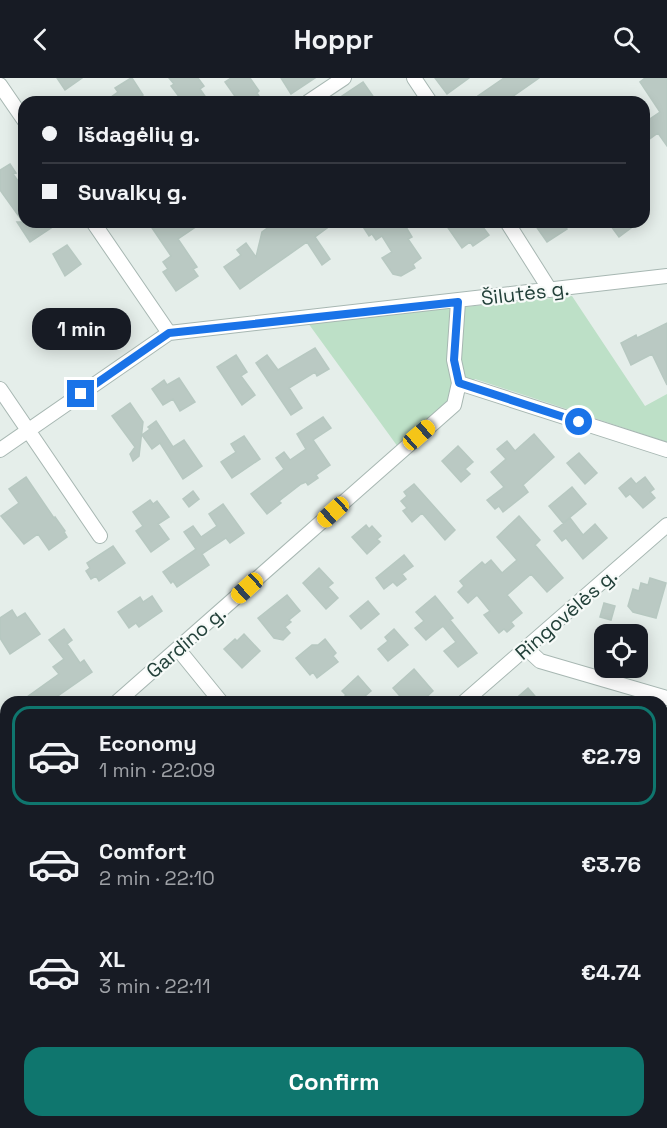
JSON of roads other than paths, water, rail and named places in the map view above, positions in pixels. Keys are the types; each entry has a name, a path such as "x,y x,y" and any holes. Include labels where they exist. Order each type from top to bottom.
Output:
{"street":[{"path":"317,96 344,78"},
{"path":"414,78 426,96"},
{"path":"0,85 18,111"},
{"path":"0,450 169,333 97,228"},
{"path":"511,228 550,290"},
{"name":"Šilutės g.","path":"169,333 458,302 667,276"},
{"path":"458,302 454,360 459,383 667,450"},
{"name":"Gardino g.","path":"124,696 454,405 459,383"},
{"path":"0,389 100,536"},
{"name":"Ringovėlės g.","path":"471,696 667,525"},
{"path":"526,648 540,661 660,696"},
{"path":"178,649 216,696"},
{"path":"564,1128 571,1128"}]}
